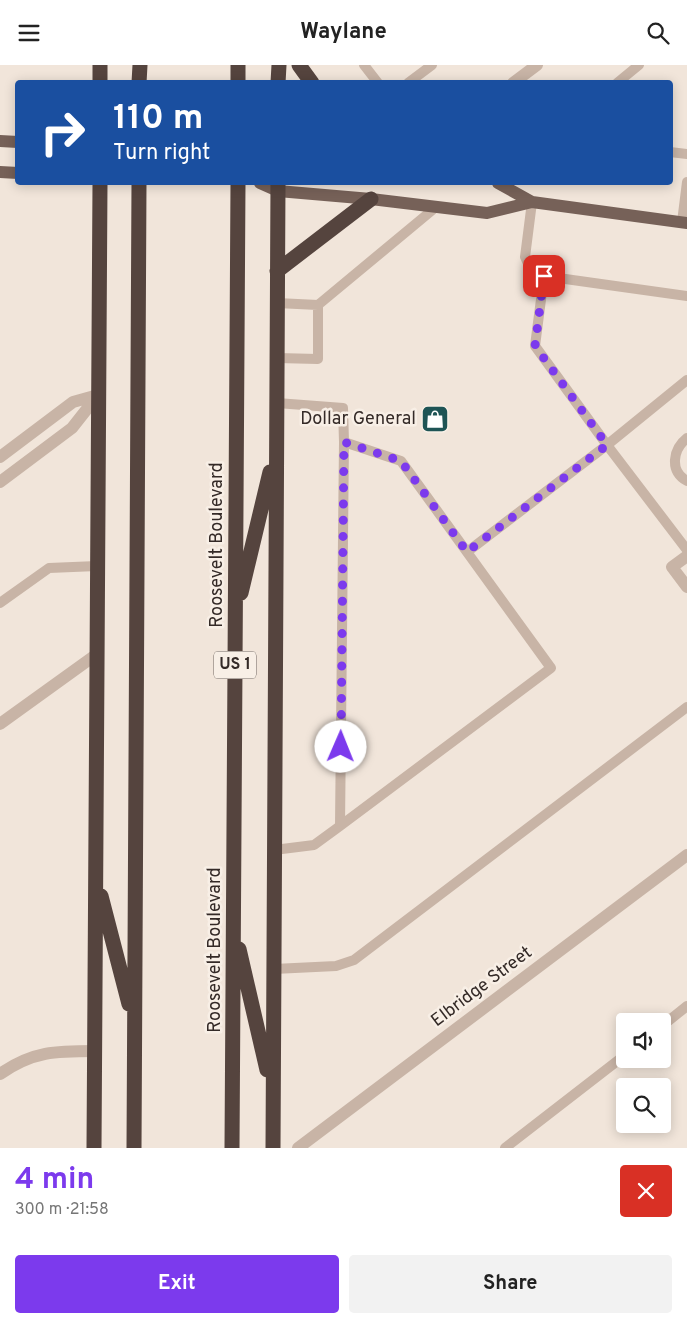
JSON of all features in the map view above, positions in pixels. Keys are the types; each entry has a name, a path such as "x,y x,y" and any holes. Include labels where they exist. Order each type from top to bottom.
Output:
{"highway":[{"path":"100,65 100,80"},
{"path":"140,65 140,80"},
{"path":"238,65 238,80"},
{"path":"278,65 278,80"},
{"path":"299,65 310,80"},
{"path":"94,1148 100,185"},
{"path":"134,1148 139,185"},
{"name":"Roosevelt Boulevard","path":"232,1148 238,185"},
{"name":"US 1","path":"273,1148 278,187"},
{"path":"278,271 371,199"},
{"path":"235,619 276,446"},
{"path":"96,875 134,1026"},
{"path":"234,923 273,1096"}],"main road":[{"path":"0,141 15,142"},
{"path":"0,172 15,173"},
{"path":"502,185 532,202 684,223"},
{"path":"278,187 487,213 532,202"}],"street":[{"path":"517,80 536,65"},
{"path":"0,457 73,403 98,395"},
{"path":"1,481 72,428 98,395"},
{"path":"687,556 672,567 687,587"},
{"path":"0,724 97,654"},
{"name":"Elbridge Street","path":"298,1148 687,855"},
{"path":"0,1075 32,1056 58,1051 94,1051"}],"lane":[{"path":"364,65 376,80"},
{"path":"412,80 432,65"},
{"path":"621,80 639,65"},
{"path":"673,152 687,154"},
{"path":"684,223 687,181"},
{"path":"532,202 524,257 532,270 544,276 687,295"},
{"path":"277,303 318,305 436,207"},
{"path":"544,276 535,346 687,550"},
{"path":"277,358 318,359 318,305"},
{"path":"467,552 607,445 687,380"},
{"path":"277,403 343,408 340,826"},
{"path":"687,438 680,443 675,458 678,473 687,481"},
{"path":"274,850 314,845 551,668 401,461 344,442"},
{"path":"0,603 49,568 97,566"},
{"path":"274,969 336,966 354,960 687,707"},
{"path":"671,1019 687,1007"},
{"path":"505,1148 616,1062"}],"place":[{"name":"Dollar General","path":"435,419"}],"route":[{"path":"341,747 344,442 401,461 467,552 607,445 535,346 544,276"}]}
